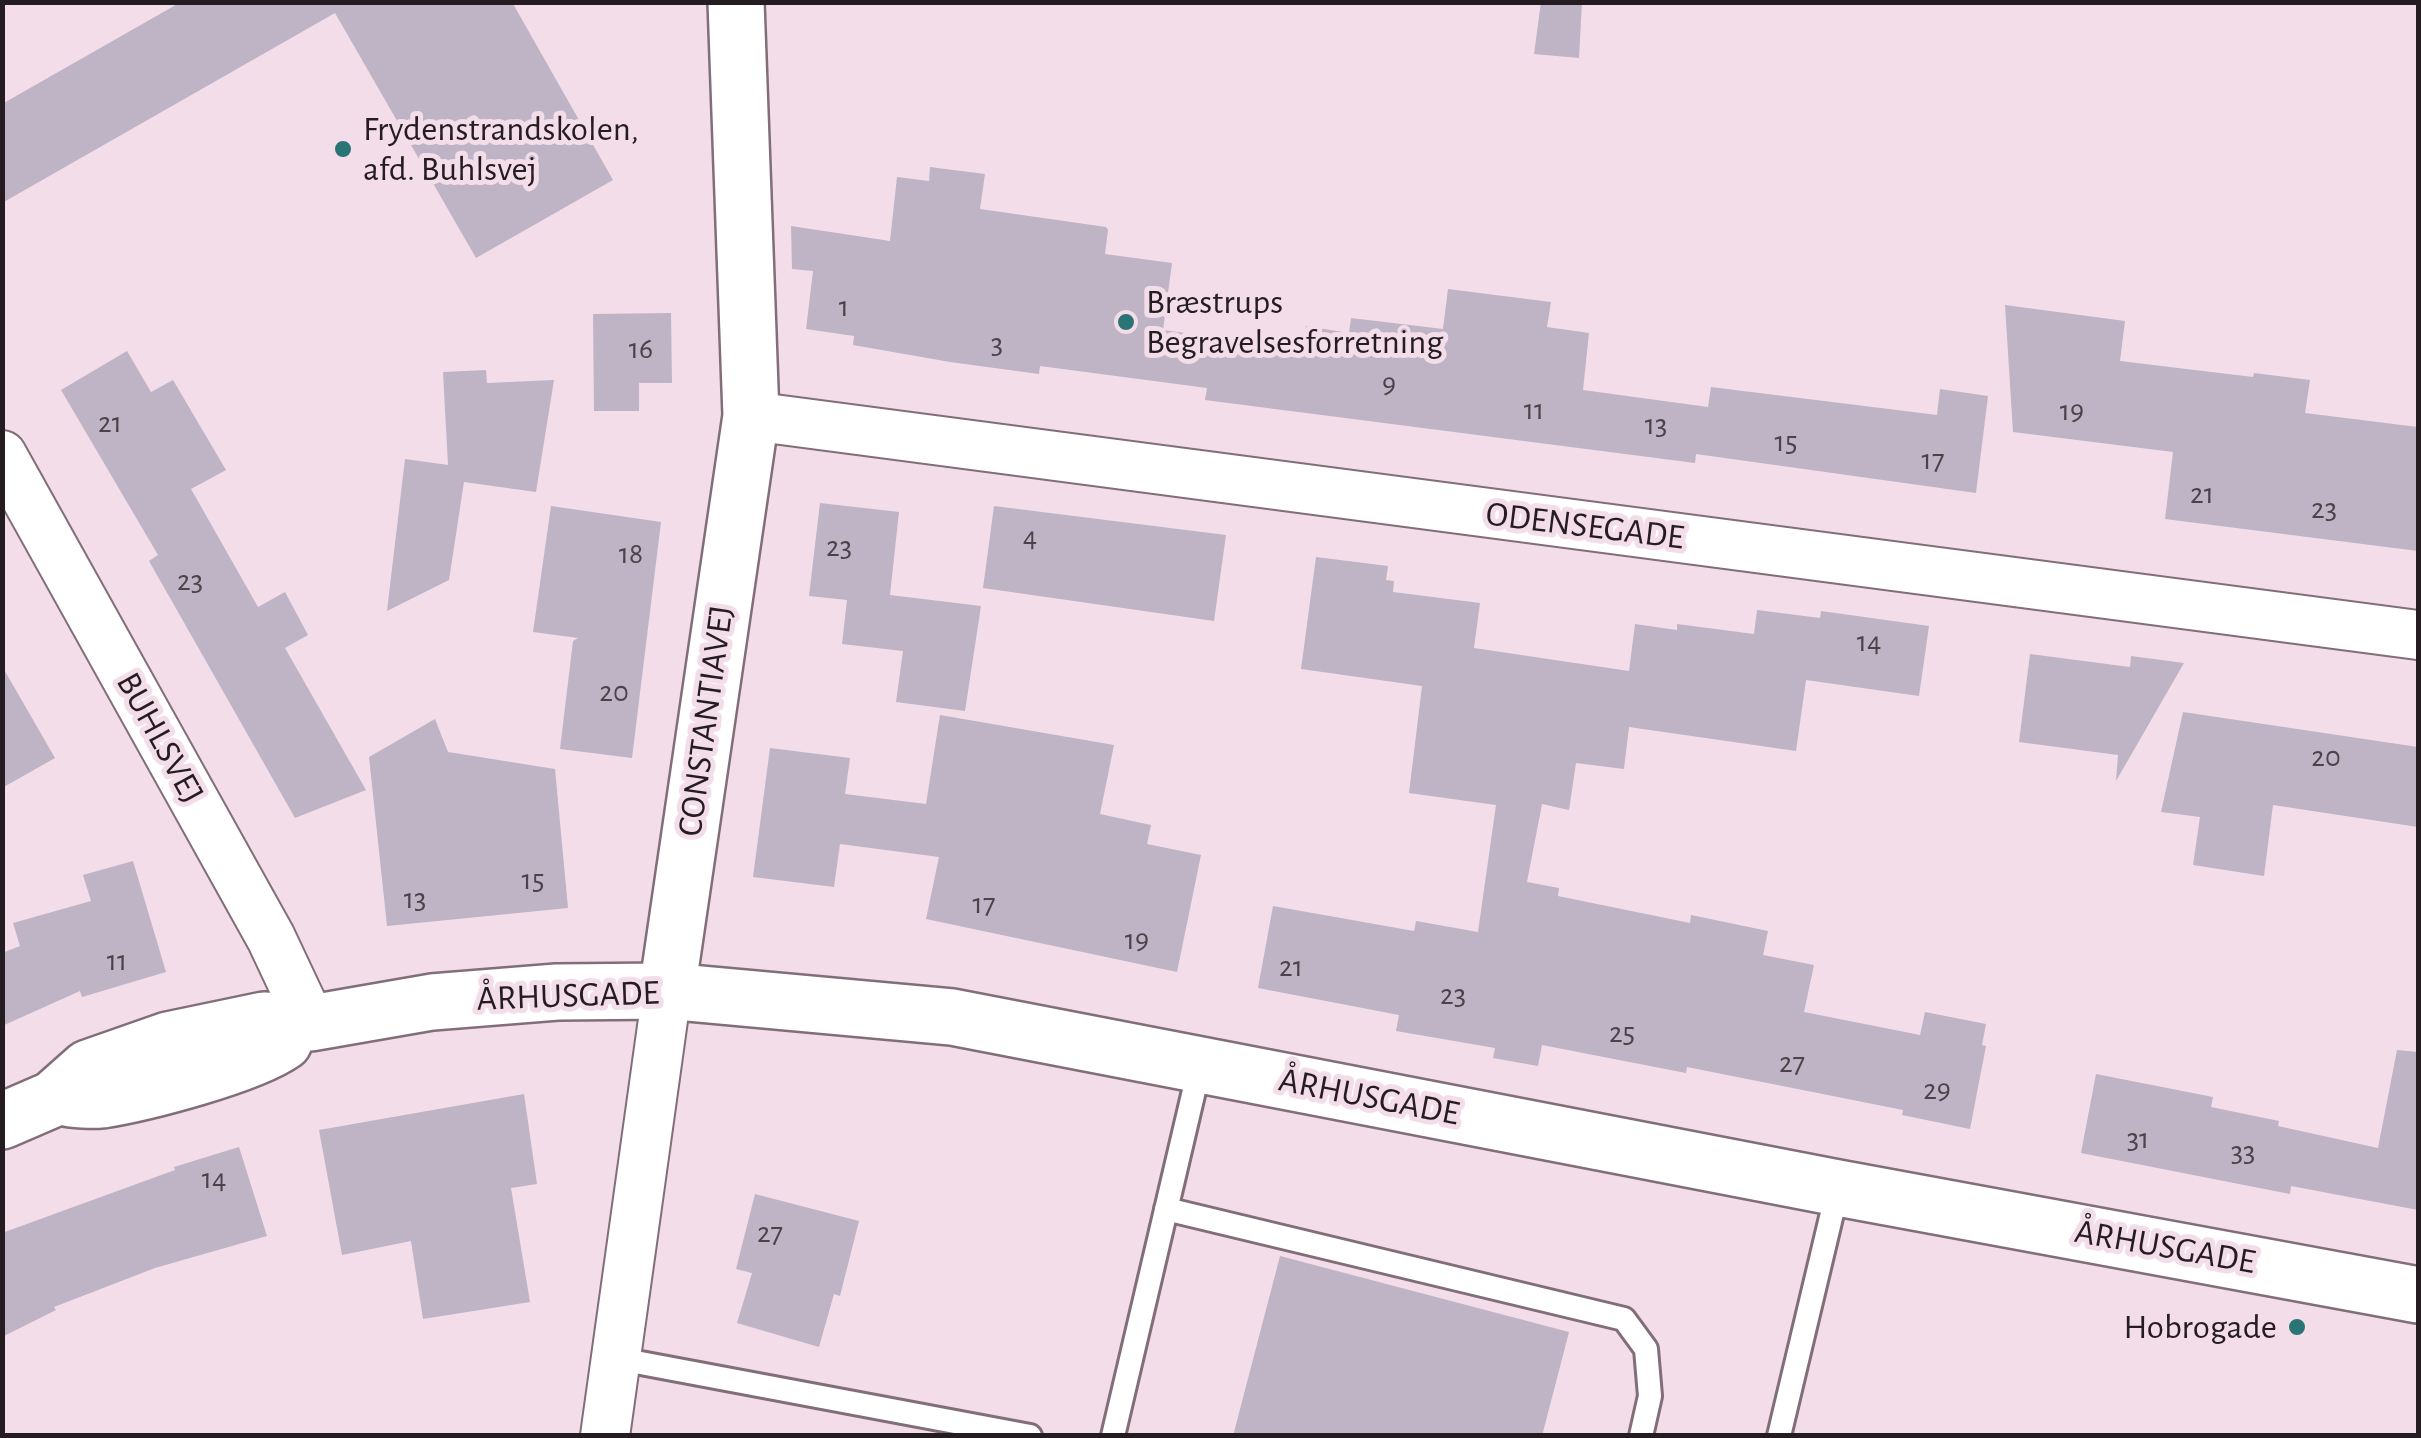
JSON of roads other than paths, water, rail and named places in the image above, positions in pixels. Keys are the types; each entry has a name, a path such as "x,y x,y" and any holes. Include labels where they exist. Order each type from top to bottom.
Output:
{"street":[{"name":"CONSTANTIAVEJ","path":"605,1436 751,416 736,2"},
{"name":"ODENSEGADE","path":"751,416 2418,635"},
{"name":"BUHLSVEJ","path":"2,455 272,938 311,1024"},
{"name":"ÅRHUSGADE","path":"2,1121 53,1098 99,1100 267,1054 311,1024 432,1002 557,992 667,991 952,1018 2418,1295"}],"lane":[{"path":"1113,1436 1200,1064"},
{"path":"1778,1436 1838,1188"},
{"path":"1166,1208 1624,1319 1646,1349 1650,1396 1641,1436"},
{"path":"614,1358 1030,1436"}],"place":[{"name":"Frydenstrandskolen, afd. Buhlsvej","path":"343,149"},
{"name":"Bræstrups Begravelsesforretning","path":"1126,322"},
{"name":"Hobrogade","path":"2297,1327"}]}
